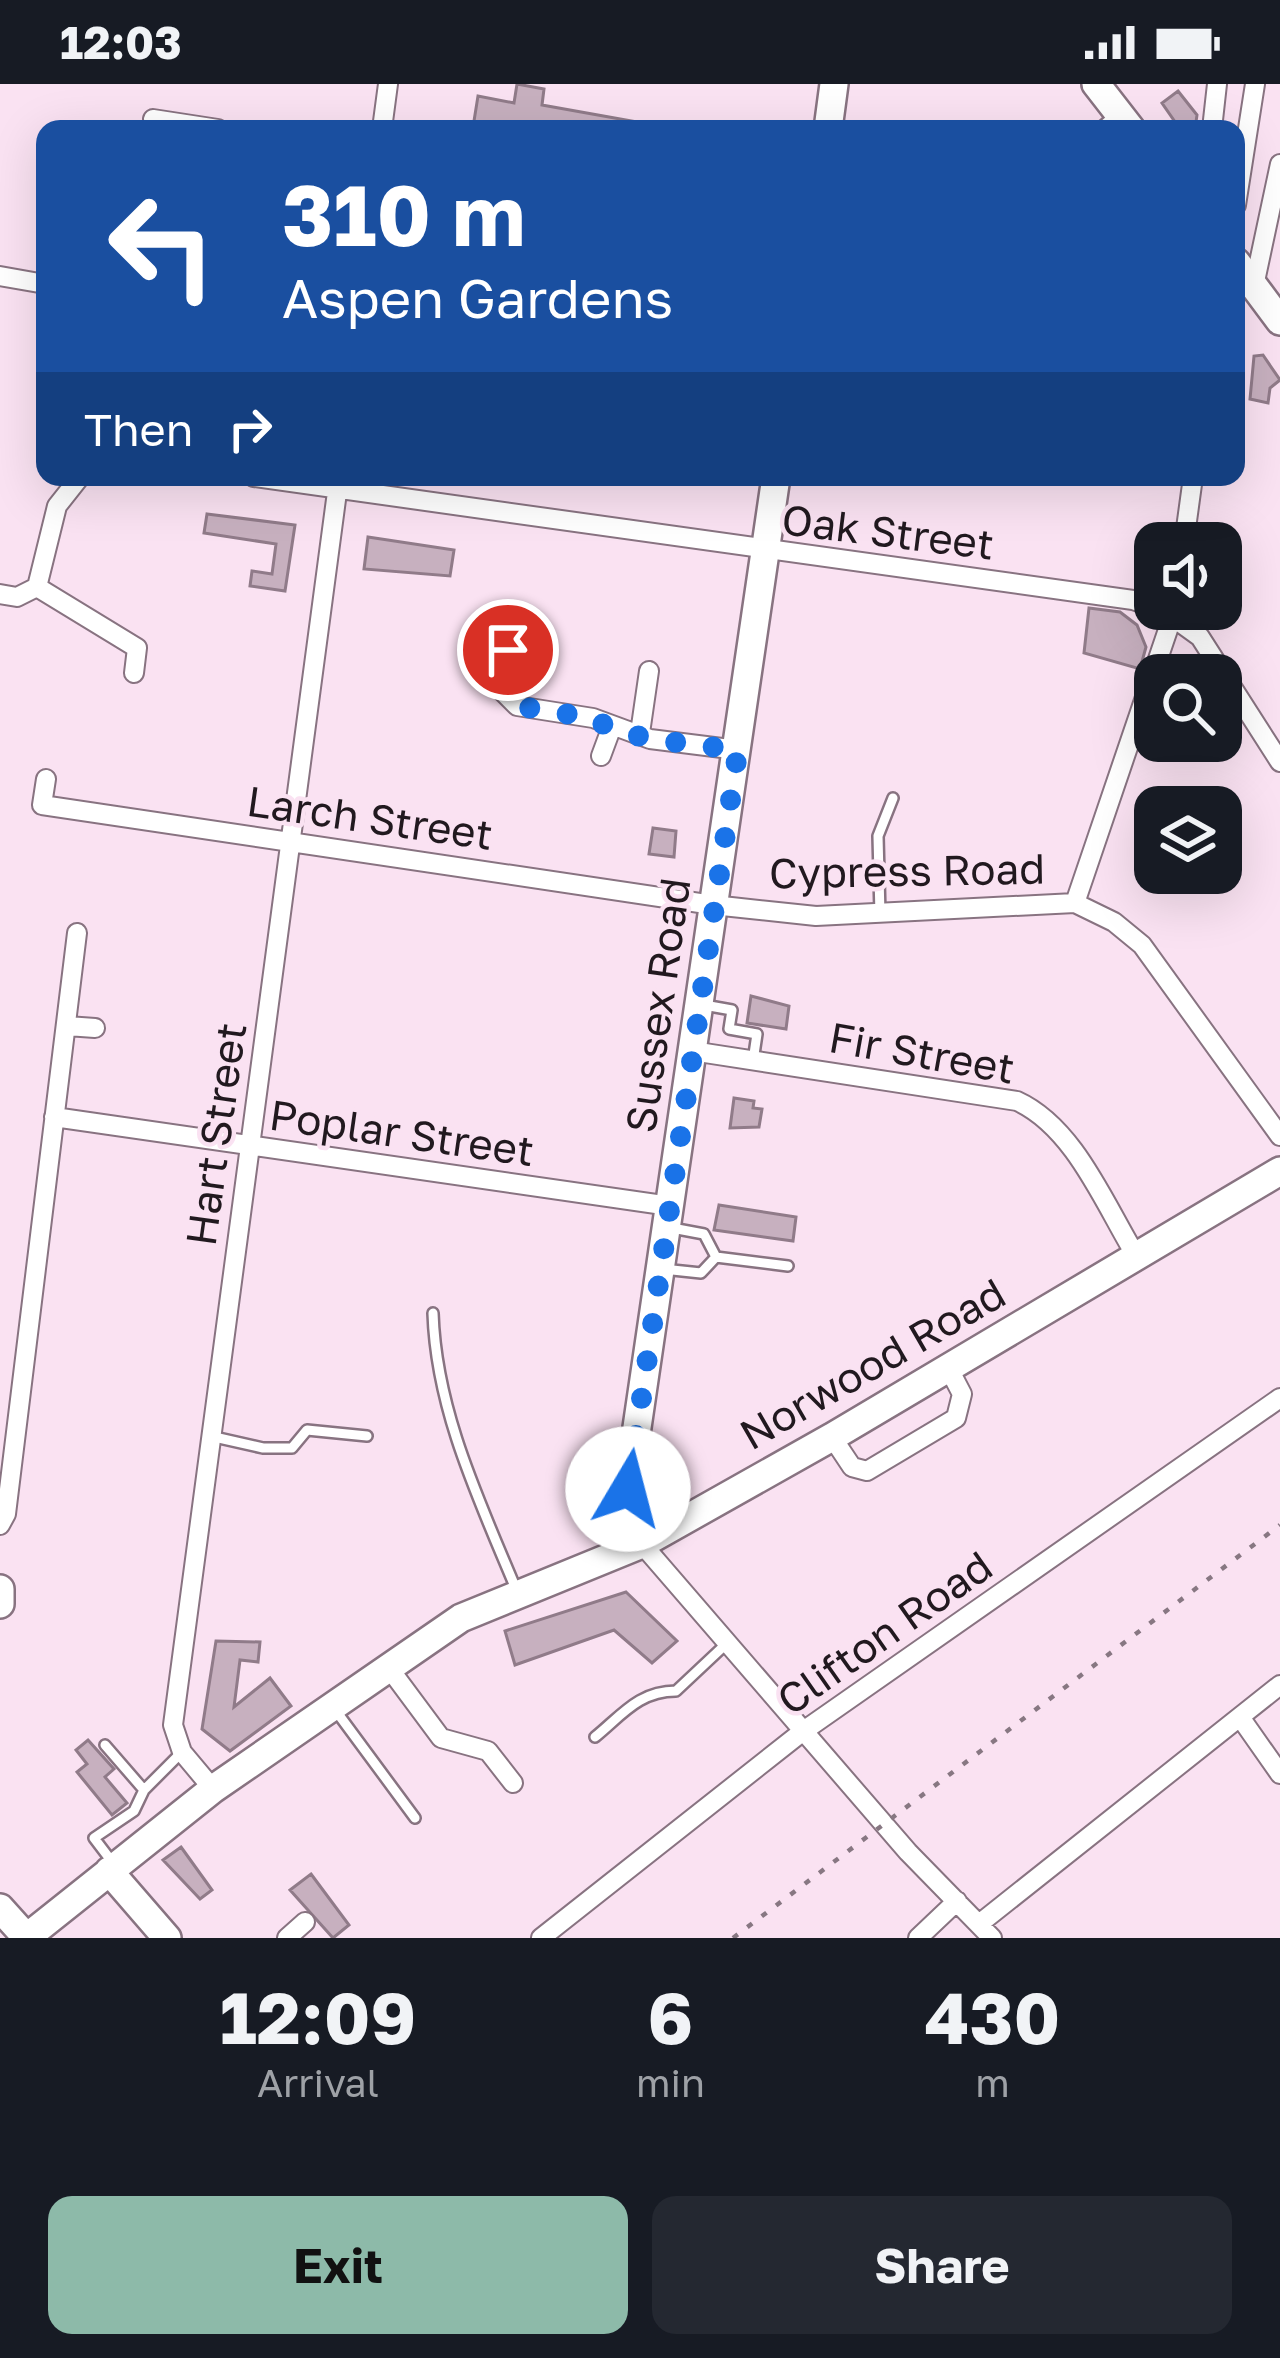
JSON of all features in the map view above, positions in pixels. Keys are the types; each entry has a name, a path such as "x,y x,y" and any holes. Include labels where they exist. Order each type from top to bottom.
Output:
{"main road":[{"path":"829,120 834,84"},
{"path":"1096,84 1114,120"},
{"path":"1245,276 1280,321"},
{"name":"Sussex Road","path":"642,1544 628,1489 775,486"},
{"name":"Norwood Road","path":"27,1938 213,1789 461,1618 642,1544 949,1369 1280,1171"},
{"path":"0,1589 0,1604"},
{"path":"112,1868 167,1938"},
{"path":"0,1908 27,1938"}],"street":[{"path":"383,120 388,84"},
{"path":"1213,120 1217,84"},
{"path":"1245,148 1255,84"},
{"path":"153,119 160,120"},
{"path":"1245,260 1280,164"},
{"path":"0,276 36,282"},
{"path":"0,595 17,597 37,587 57,506 73,486"},
{"name":"Hart Street","path":"182,1752 173,1725 338,486"},
{"name":"Oak Street","path":"357,486 765,552 1134,599"},
{"path":"1187,522 1192,486"},
{"path":"37,587 137,648 134,673"},
{"path":"1076,903 1160,630"},
{"path":"1191,630 1273,733 1280,761"},
{"path":"508,650 502,691 517,706 593,718 611,729 650,739 738,750"},
{"path":"640,733 649,671"},
{"path":"602,756 611,729"},
{"name":"Larch Street","path":"46,779 42,806 713,905"},
{"name":"Cypress Road","path":"713,905 816,916 1076,903 1114,922 1142,945 1279,1131"},
{"path":"0,1525 6,1514 77,933"},
{"path":"67,1026 95,1028"},
{"name":"Fir Street","path":"692,1051 1017,1101 1040,1112 1058,1131 1136,1254"},
{"name":"Poplar Street","path":"53,1117 669,1216"},
{"path":"832,1437 852,1467 867,1471 956,1418 962,1394 949,1369"},
{"name":"Clifton Road","path":"541,1938 802,1732 1280,1398"},
{"path":"642,1544 908,1852 986,1931 1280,1685"},
{"path":"389,1668 442,1738 488,1751 513,1783"},
{"path":"1240,1717 1280,1774"},
{"path":"182,1752 213,1789"},
{"path":"918,1938 957,1901"},
{"path":"287,1938 305,1922"}],"lane":[{"path":"880,915 878,836 893,798"},
{"path":"699,1004 731,1010 729,1029 757,1034 753,1061"},
{"path":"669,1216 704,1234 716,1257"},
{"path":"716,1257 788,1266"},
{"path":"660,1269 700,1273 716,1257"},
{"path":"433,1313 435,1366 472,1484 518,1594"},
{"path":"210,1436 263,1448 292,1448 307,1430 367,1436"},
{"path":"595,1737 634,1702 654,1691 676,1691 725,1645"},
{"path":"333,1706 415,1818"},
{"path":"106,1745 144,1790"},
{"path":"112,1868 94,1838 134,1810 144,1790 182,1752"}],"building":[{"path":"517,84 544,89 542,105 626,120 474,120 478,96 514,103"},
{"path":"1178,91 1196,120 1174,120 1162,103"},
{"path":"1263,355 1280,380 1270,388 1268,403 1250,399 1254,356"},
{"path":"207,514 295,525 285,591 250,586 252,571 272,574 276,544 204,533"},
{"path":"368,537 454,550 450,576 364,569"},
{"path":"1089,608 1120,612 1134,623 1146,647 1144,654 1134,654 1134,667 1084,653"},
{"path":"653,828 676,831 674,857 649,854"},
{"path":"751,996 789,1006 786,1029 747,1023"},
{"path":"734,1098 754,1101 753,1108 762,1109 759,1127 730,1128"},
{"path":"719,1205 796,1217 793,1241 714,1230"},
{"path":"626,1592 677,1641 652,1663 614,1630 515,1665 505,1631"},
{"path":"216,1641 260,1642 258,1662 240,1660 234,1707 270,1678 291,1706 230,1751 202,1729"},
{"path":"88,1740 114,1769 105,1777 127,1803 112,1815 77,1772 87,1764 76,1750"},
{"path":"181,1847 212,1890 200,1899 163,1860"},
{"path":"311,1874 349,1925 333,1938 290,1890"}],"railway":[{"path":"733,1938 1280,1525"}],"route":[{"path":"508,650 502,691 517,706 593,718 611,729 650,739 738,750 628,1489"}]}
